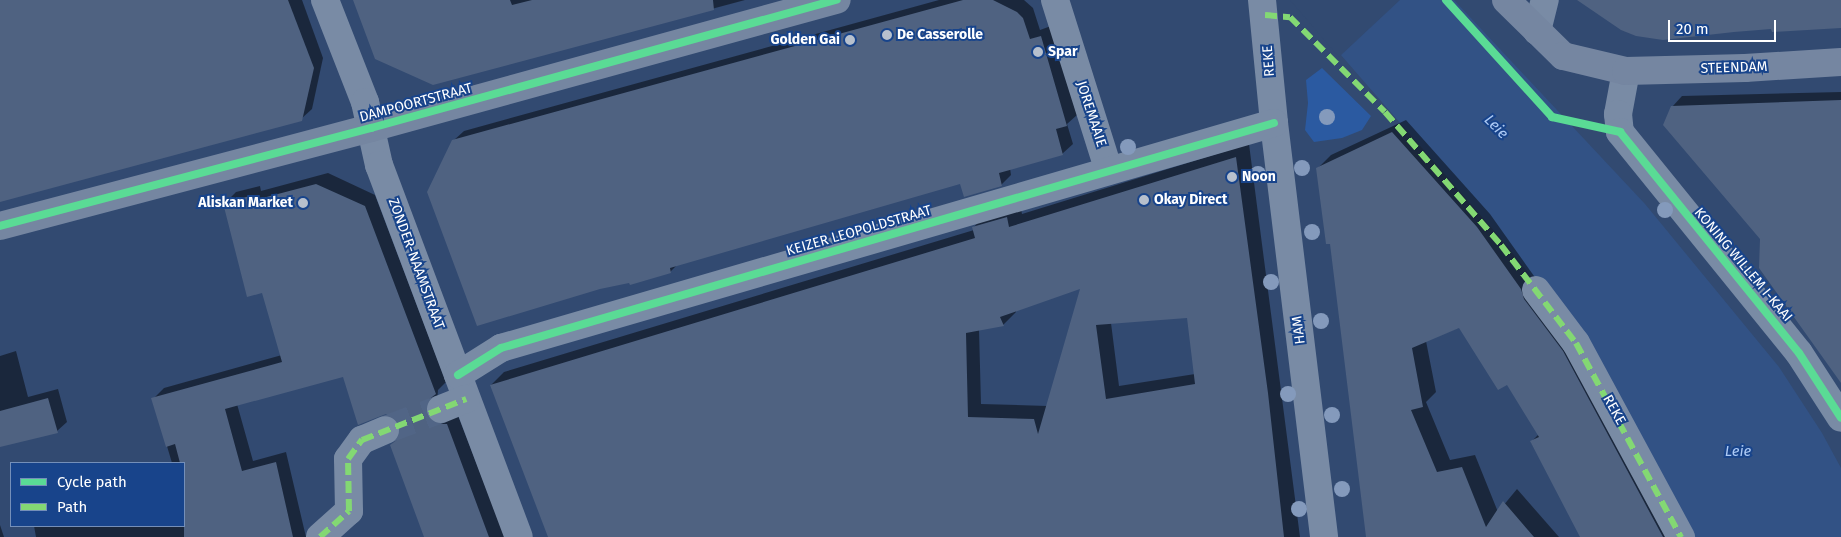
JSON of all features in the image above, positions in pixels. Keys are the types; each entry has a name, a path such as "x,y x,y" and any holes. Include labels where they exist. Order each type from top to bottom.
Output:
{"street":[{"name":"ZONDER-NAAMSTRAAT","path":"325,0 365,102 379,165 519,537"},
{"name":"DAMPOORTSTRAAT","path":"0,226 371,128 837,0"},
{"name":"JOREMAAIE","path":"1055,0 1109,171"},
{"name":"REKE","path":"1262,0 1274,123"},
{"name":"STEENDAM","path":"1506,0 1562,56 1626,71 1745,68 1841,62"},
{"path":"1537,32 1545,0"},
{"name":"KONING WILLEM I-KAAI","path":"1626,71 1618,114 1620,132 1799,353 1841,418"},
{"name":"KEIZER LEOPOLDSTRAAT","path":"462,387 500,348 1274,123"},
{"name":"HAM","path":"1274,123 1324,537"},
{"name":"REKE","path":"1536,290 1576,343 1681,537"},
{"path":"441,409 462,387"},
{"path":"320,537 349,511 348,459 362,440 385,430"}],"shaded area":[{"path":"1322,68 1371,116 1362,130 1342,138 1314,142 1305,130 1308,103 1306,80"}],"water":[{"name":"Leie","path":"1293,0 1454,0 1645,204 1779,367 1822,433 1841,468 1841,537 1690,537 1568,322 1503,241"}],"pier":[{"path":"1290,0 1400,0 1339,57"}],"building":[{"path":"0,0 288,0 314,68 302,121 0,202"},
{"path":"353,0 510,0 512,5 532,0 713,0 714,10 433,85 375,59"},
{"path":"963,0 993,0 1017,12 1023,18 1030,39 1041,36 1067,126 1056,129 1063,155 999,173 1002,186 964,197 960,184 670,268 671,273 630,285 629,283 600,289 477,326 427,192 452,140"},
{"path":"1577,0 1841,0 1841,28 1772,32 1771,29 1663,40 1636,36 1621,30"},
{"path":"1841,100 1841,383 1759,268 1760,239 1663,125 1671,106"},
{"path":"1392,132 1477,227 1521,289 1524,299 1563,351 1663,537 1580,537 1530,441 1539,437 1507,385 1498,390 1459,328 1412,348 1423,407 1411,410 1437,472 1462,467 1486,527 1503,501 1534,537 1366,537 1330,244 1326,244 1316,168"},
{"path":"1236,157 1268,393 1284,537 548,537 490,385 975,238 972,227 1007,217 1009,227","holes":["1080,289 1038,434 1034,419 968,417 966,333 1004,326 1000,317","1187,318 1195,384 1106,399 1096,325"]},
{"path":"316,184 365,206 436,394 428,400 426,414 432,422 447,424 489,537 424,537 390,445 398,439 401,431 399,423 394,417 386,414 358,425 343,377 225,409 242,471 276,462 293,537 184,537 185,462 180,462 175,444 166,447 151,398 282,362 262,293 247,297 223,203 250,196 251,201"},
{"path":"48,398 58,433 0,447 0,411"}],"tunnel":[{"path":"385,430 441,409"}],"marked path":[{"path":"1265,15 1290,17 1385,112 1501,245 1576,343 1681,537"},
{"path":"320,537 349,511 348,459 362,440 466,399"}],"cycle path":[{"path":"0,226 371,128 837,0"},
{"path":"1446,0 1552,117 1620,132 1799,353 1841,418"},
{"path":"458,375 501,348 1274,123"}],"place":[{"name":"De Casserolle","path":"887,35"},
{"name":"Golden Gai","path":"850,40"},
{"name":"Spar","path":"1038,52"},
{"name":"Noon","path":"1232,177"},
{"name":"Okay Direct","path":"1144,200"},
{"name":"Aliskan Market","path":"303,203"}]}
